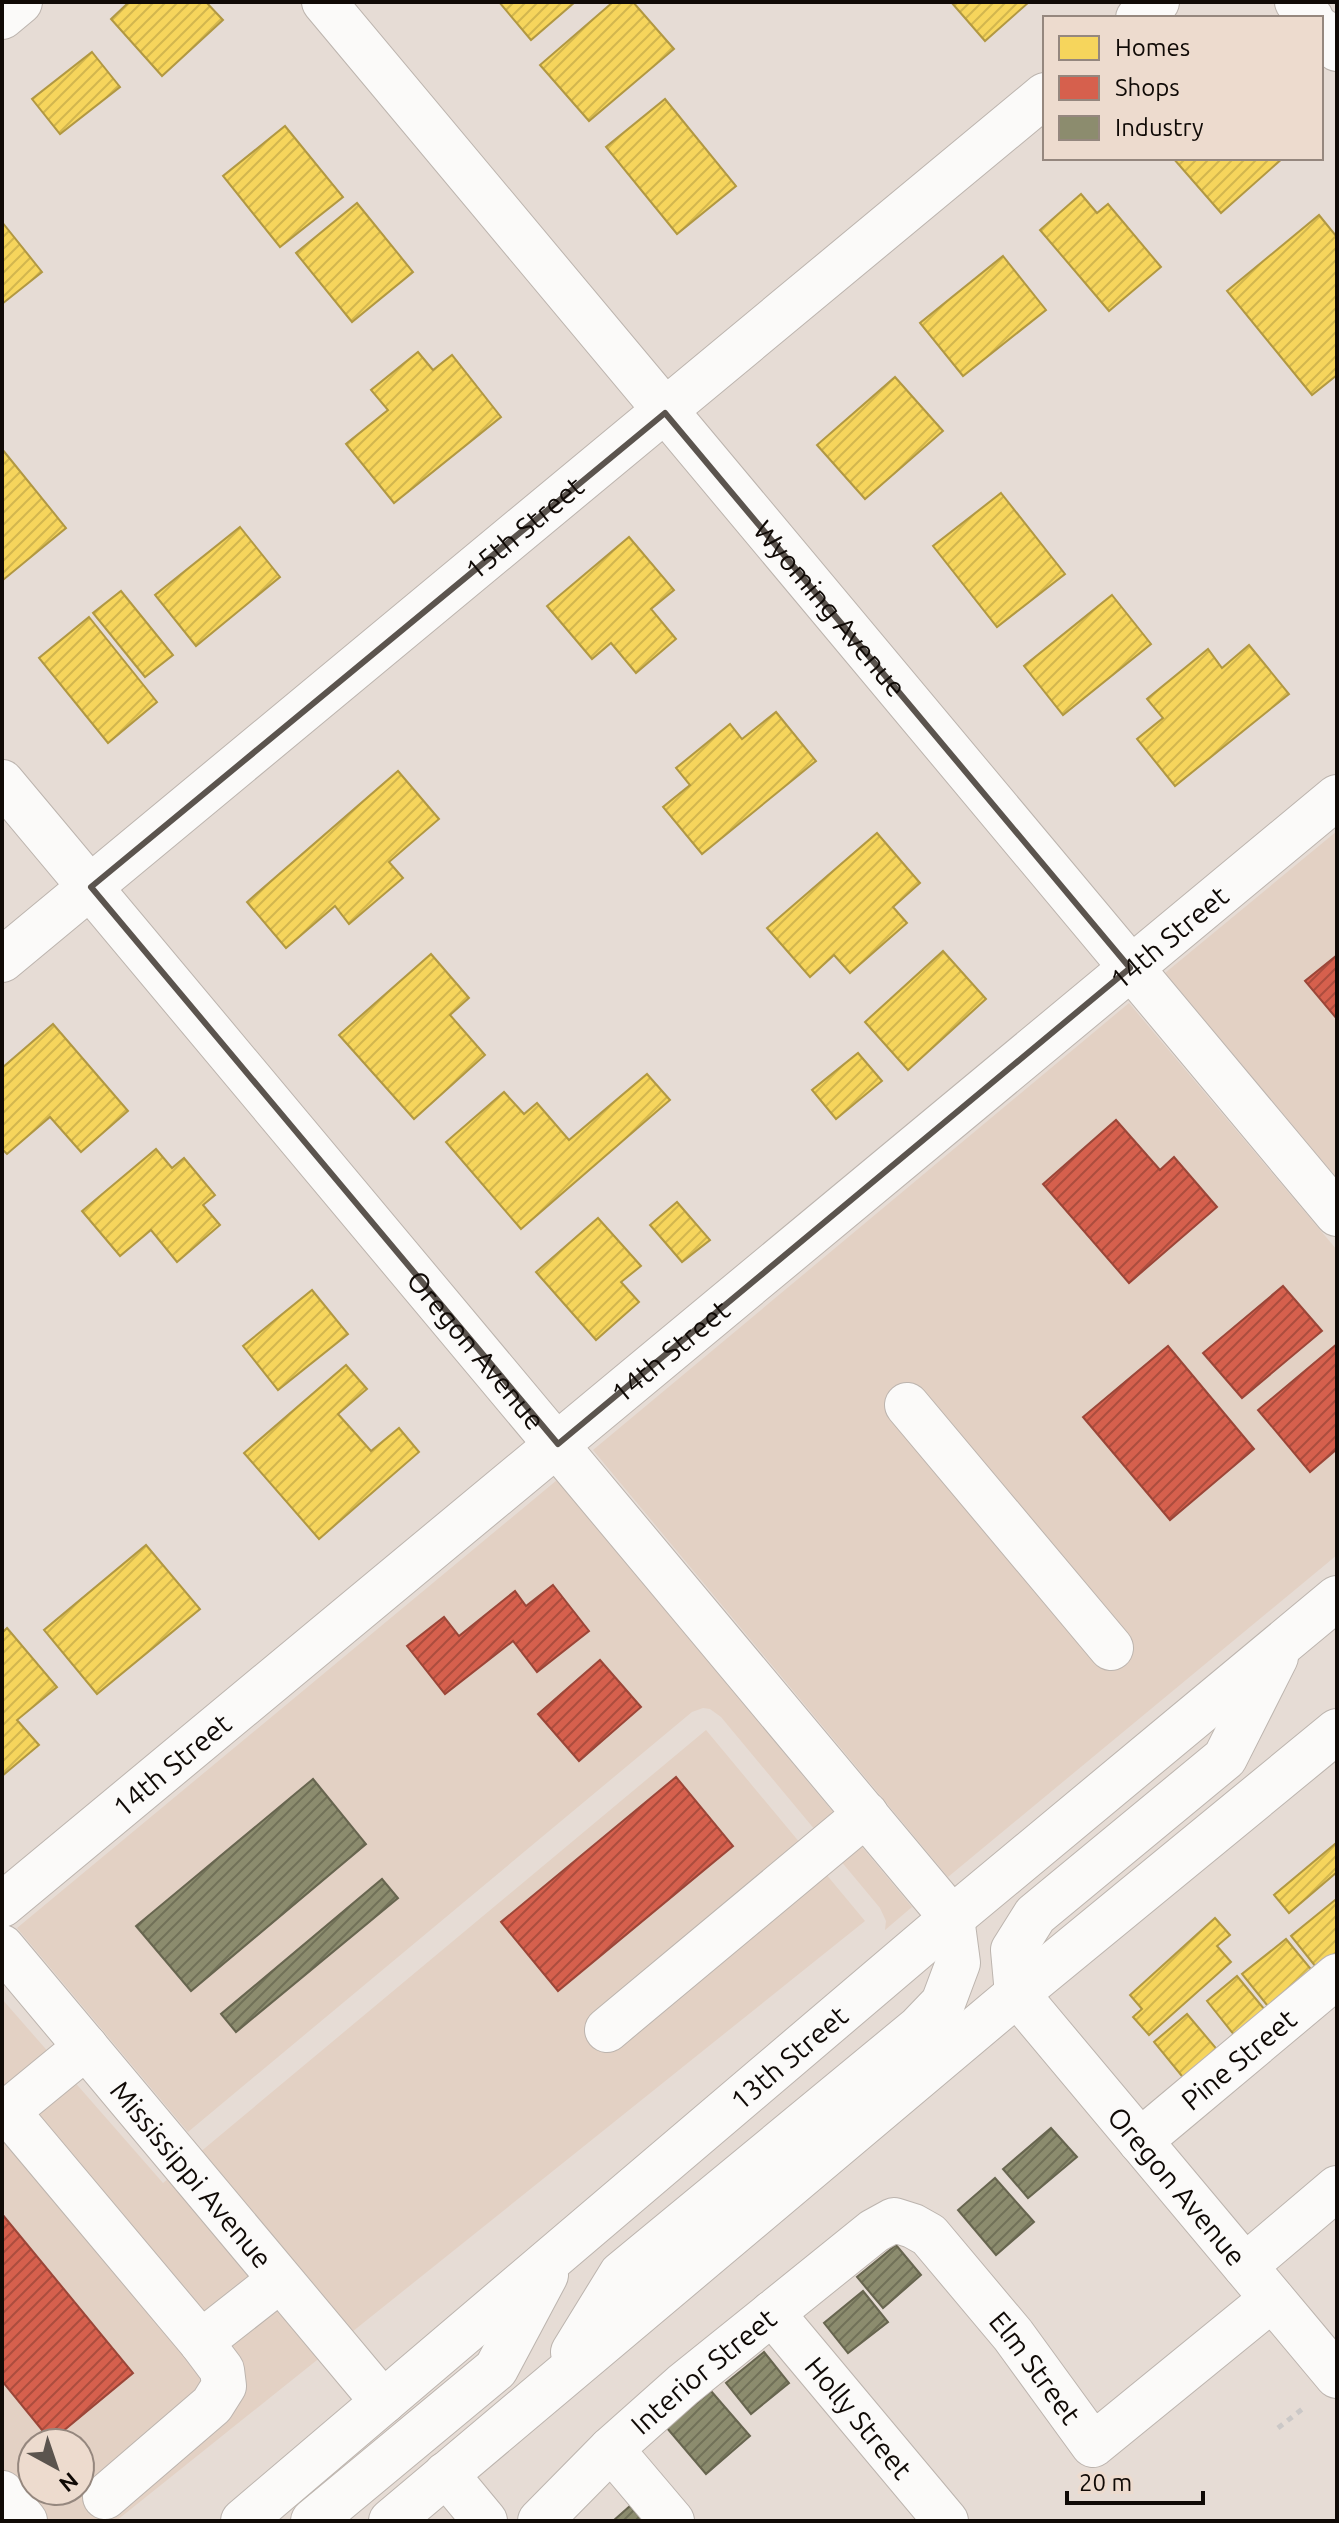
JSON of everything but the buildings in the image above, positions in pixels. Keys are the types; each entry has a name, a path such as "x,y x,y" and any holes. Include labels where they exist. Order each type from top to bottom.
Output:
{"main road":[{"path":"2,17 20,2"},
{"name":"Wyoming Avenue","path":"324,2 1130,968 1331,1194"},
{"path":"1140,16 1157,2"},
{"path":"1323,32 1337,49"},
{"name":"15th Street","path":"2,960 1043,97"},
{"name":"Oregon Avenue","path":"2,782 952,1918"},
{"name":"14th Street","path":"2,1905 1337,797"},
{"path":"907,1405 1111,1648"},
{"name":"13th Street","path":"243,2521 952,1918 1337,1598"},
{"path":"1017,1994 1013,1950 1035,1915 1225,1758 1285,1641"},
{"path":"391,2521 1017,1994 1337,1731"},
{"path":"607,2030 866,1814"},
{"path":"552,2385 621,2274 908,2038 943,2003 958,1963 952,1918"},
{"name":"Mississippi Avenue","path":"2,1947 383,2402"},
{"name":"Pine Street","path":"1140,2141 1337,1976"},
{"name":"Oregon Avenue","path":"1017,1994 1337,2376"},
{"path":"86,2047 5,2113 201,2342 222,2370 224,2386 212,2405 105,2497"},
{"path":"1245,2266 1337,2188"},
{"name":"Elm Street","path":"874,2231 894,2220 929,2235 1013,2335 1093,2445 1272,2299"},
{"name":"Interior Street","path":"540,2521 611,2449 683,2385 874,2231"},
{"path":"313,2521 496,2369 559,2252"},
{"path":"201,2342 280,2280"},
{"name":"Holly Street","path":"772,2313 946,2521"},
{"path":"611,2449 672,2521"},
{"path":"446,2474 485,2521"},
{"path":"2,2493 25,2521"}],"highlighted area":[{"path":"665,413 1130,968 558,1444 91,887"}],"shaded area":[{"path":"1337,831 1337,1178 1165,973"},
{"path":"1129,1003 1337,1250 1337,1555 948,1877 593,1450"},
{"path":"557,1480 912,1907 885,1930 886,1921 880,1908 721,1717 703,1708 692,1712 188,2132 17,1928"},
{"path":"706,1730 865,1921 116,2521 2,2521 2,1999 163,2183"}]}
